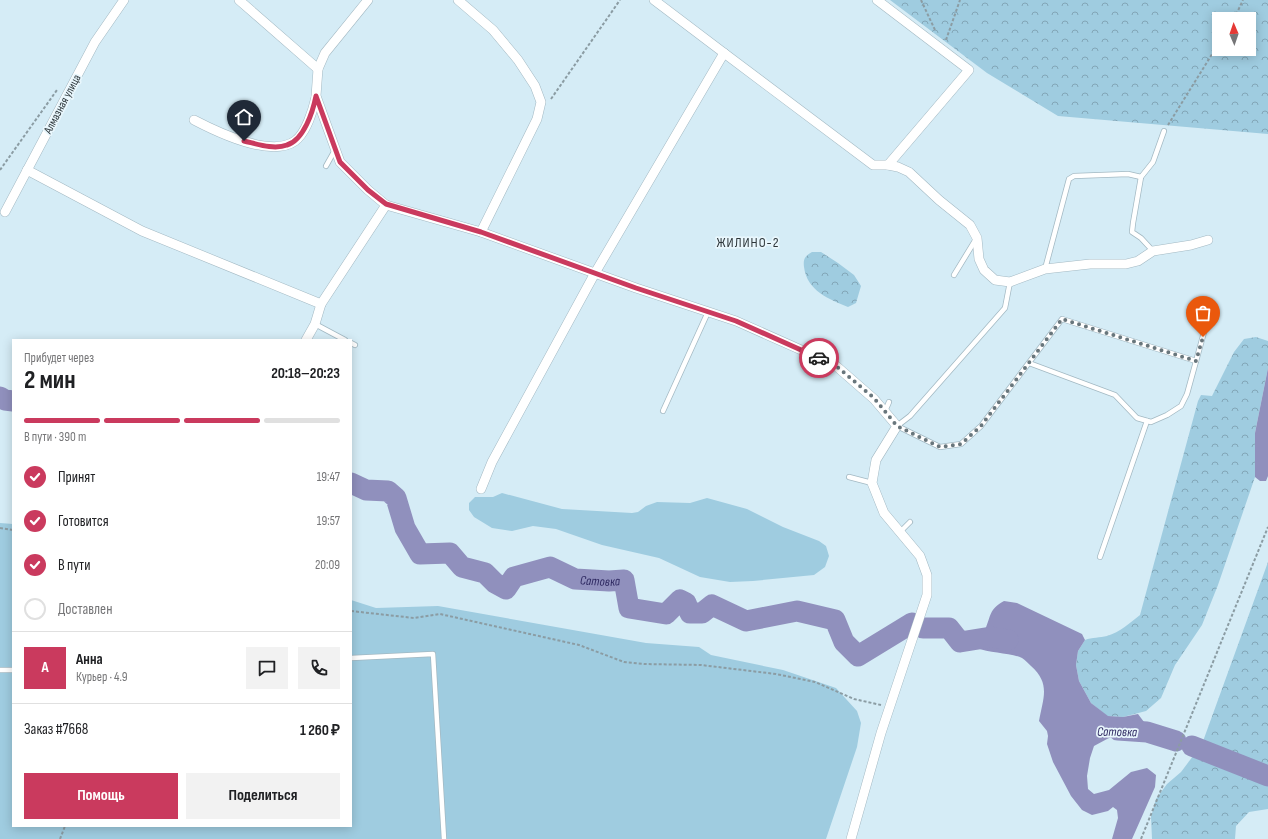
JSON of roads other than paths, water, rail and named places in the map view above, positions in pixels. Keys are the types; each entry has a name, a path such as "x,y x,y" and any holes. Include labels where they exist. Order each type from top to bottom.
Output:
{"street":[{"name":"Алмазная улица","path":"5,212 95,42 124,0"},
{"path":"239,0 318,69"},
{"path":"194,120 222,134 264,146 280,147 297,140 305,128 313,109 316,96 318,69 325,53 368,0"},
{"path":"458,0 493,30 513,54 535,86 541,102 537,119 481,232"},
{"path":"654,0 873,165 888,165 898,167 909,172 939,200 970,225 977,238 979,259 984,270 995,280 1010,282 1045,269 1090,264 1126,264 1138,261 1153,251 1191,245 1208,240"},
{"path":"877,0 969,70 888,165"},
{"path":"481,489 492,462 595,273 724,53"},
{"path":"316,96 340,162 368,190 386,204 481,232 736,321 835,365 874,398 897,426 876,460 872,483 884,513 920,556 927,575 927,595 881,733 851,839"},
{"path":"27,170 142,231 321,304"},
{"path":"307,339 315,324 321,304 386,204"}],"lane":[{"path":"1153,251 1141,238 1132,232 1141,177 1153,162 1164,131"},
{"path":"326,166 335,149"},
{"path":"1045,269 1069,179 1074,176 1120,174 1141,177"},
{"path":"954,275 977,238"},
{"path":"1010,282 1005,308 910,416 897,426 940,447 961,444 981,426 1062,319 1196,361"},
{"path":"663,411 708,312"},
{"path":"315,324 343,339"},
{"path":"1029,363 1115,395 1137,418 1150,422 1167,415 1181,406 1187,394 1206,325"},
{"path":"885,413 889,402"},
{"path":"1100,557 1147,421"},
{"path":"849,477 872,483"},
{"path":"900,532 910,522"},
{"path":"352,658 433,654 444,839"},
{"path":"0,670 12,670"}],"water":[{"path":"1268,368 1268,476 1266,481 1260,481 1255,477 1255,433"},
{"path":"1004,601 1017,603 1082,634 1085,640 1078,651 1076,665 1079,681 1091,703 1108,716 1123,717 1138,714 1144,722 1147,732 1138,736 1116,735 1094,746 1087,776 1088,789 1094,794 1109,790 1131,772 1147,768 1156,775 1155,787 1132,839 1112,839 1118,818 1117,810 1113,807 1108,811 1092,815 1082,810 1071,796 1053,762 1047,744 1047,731 1039,721 1044,692 1041,679 1037,673 1028,663 1018,656 977,648 975,644 984,632 991,613"}],"waterway":[{"name":"Сатовка","path":"0,397 5,400 12,401"},
{"name":"Сатовка","path":"352,483 366,490 388,491 396,498 405,528 420,554 450,553 462,567 485,573 495,583 506,589 514,577 550,567 575,579 609,581 624,580 629,608 666,614 680,600 686,603 690,613 702,613 712,605 746,621 797,611 835,620 844,642 858,656 912,623"},
{"name":"Сатовка","path":"923,628 949,628 960,642 991,637 1008,640"},
{"name":"Сатовка","path":"1118,730 1147,732 1176,741"},
{"name":"Сатовка","path":"1192,746 1268,776"}],"district":[{"name":"ЖИЛИНО-2","path":"748,242"}]}
